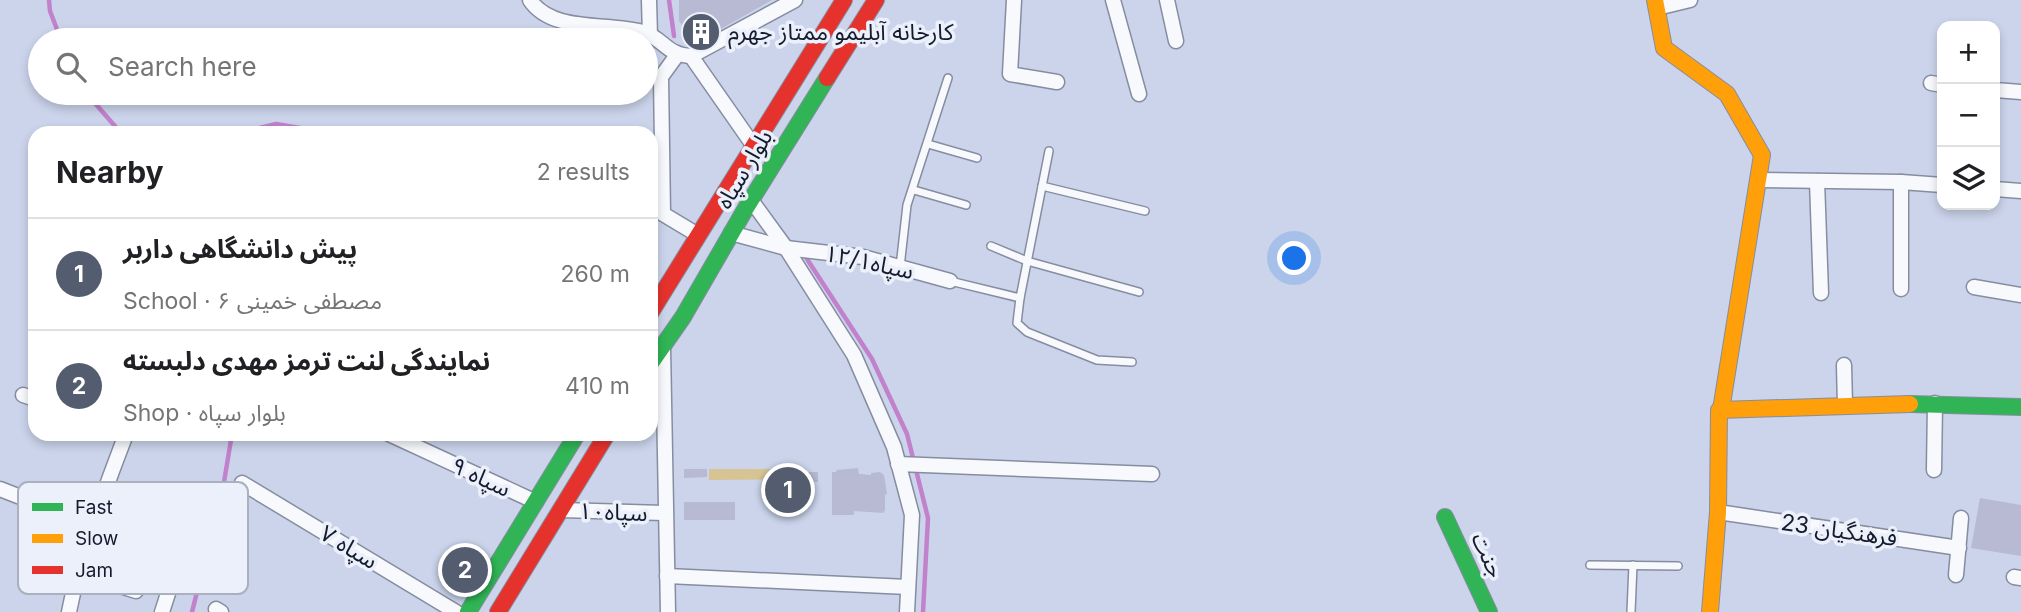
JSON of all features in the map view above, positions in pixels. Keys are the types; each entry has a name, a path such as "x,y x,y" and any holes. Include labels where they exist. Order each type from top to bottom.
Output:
{"main road":[{"name":"بلوار سپاه","path":"658,301 843,0"},
{"name":"بلوار سپاه","path":"658,338 683,317 751,200 876,0"},
{"path":"1656,4 1664,48 1727,94 1762,155 1721,410 1718,410 1718,512 1710,612"},
{"path":"1721,410 1935,403 2021,407"},
{"path":"468,612 573,441"},
{"path":"498,612 603,441"},
{"name":"جنت","path":"1445,517 1489,612"}],"street":[{"path":"530,0 537,11 562,22 622,28"},
{"path":"649,0 650,28"},
{"path":"698,235 663,214 661,77 684,56 795,0"},
{"path":"1014,0 1010,74 1057,82"},
{"path":"1113,0 1139,94"},
{"path":"1167,0 1176,41"},
{"path":"1656,4 1690,0"},
{"path":"658,41 684,56 753,145"},
{"path":"2000,90 2021,92"},
{"path":"1758,180 1937,185"},
{"path":"1817,181 1821,293"},
{"path":"1901,182 1901,289"},
{"path":"2000,189 2021,191"},
{"path":"751,200 786,248 854,355 894,447 912,515 907,612"},
{"name":"سپاه۱۲/۱","path":"731,233 786,248 863,257 950,281"},
{"path":"1974,287 2021,295"},
{"path":"658,364 668,612"},
{"path":"1844,365 1845,406"},
{"path":"1934,470 1935,403"},
{"path":"108,482 123,441"},
{"name":"سپاه ۹","path":"404,441 536,502"},
{"path":"898,464 1152,474"},
{"name":"سپاه ۷","path":"248,487 456,612"},
{"path":"0,489 18,496"},
{"name":"سپاه۱۰","path":"561,510 664,513"},
{"name":"فرهنگیان 23","path":"1718,512 1959,548"},
{"path":"1956,575 1961,518"},
{"path":"667,576 908,587"},
{"path":"69,612 73,594"},
{"path":"162,612 168,594"}],"lane":[{"path":"900,267 907,205 948,78"},
{"path":"928,144 977,158"},
{"path":"1049,151 1017,323 1027,332 1097,360 1132,362"},
{"path":"1042,186 1145,211"},
{"path":"914,190 966,205"},
{"path":"991,246 1027,261 1139,292"},
{"path":"950,281 1020,298"},
{"path":"1590,565 1678,566"},
{"path":"1631,612 1633,565"}],"shaded area":[{"path":"709,469 806,469 806,479 709,480"}],"building":[{"name":"کارخانه آبلیمو ممتاز جهرم","path":"679,0 772,0 696,43 679,21"},
{"path":"858,468 859,474 871,475 880,472 884,475 887,494 885,510 883,513 854,511 854,515 832,515 832,472"},
{"path":"684,469 707,469 707,477 684,478"},
{"path":"809,472 818,472 818,482 809,482"},
{"path":"1980,498 2021,505 2021,556 1971,548"},
{"path":"684,502 735,502 735,520 684,520"}],"waterway":[{"path":"49,0 56,28"},
{"path":"669,0 674,36"},
{"path":"96,105 115,126"},
{"path":"268,126 288,126"},
{"path":"807,259 872,359 907,434 928,518 923,612"},
{"path":"224,482 231,441"},
{"path":"192,612 196,594"}],"traffic: fast":[{"path":"658,353 683,317 746,208 827,78"},
{"path":"1910,404 2021,407"},
{"path":"468,612 573,441"},
{"path":"1445,517 1489,612"}],"traffic: slow":[{"path":"1655,0 1664,48 1727,94 1762,155 1721,410"},
{"path":"1710,612 1718,512 1719,410 1910,404"}],"traffic: jam":[{"path":"658,301 844,0"},
{"path":"827,78 876,0"},
{"path":"498,612 603,441"}],"place":[{"name":"کارخانه آبلیمو ممتاز جهرم","path":"701,32"},
{"name":"پیش دانشگاهی داربر","path":"788,490"},
{"name":"نمایندگی لنت ترمز مهدی دلبسته","path":"465,570"}]}
